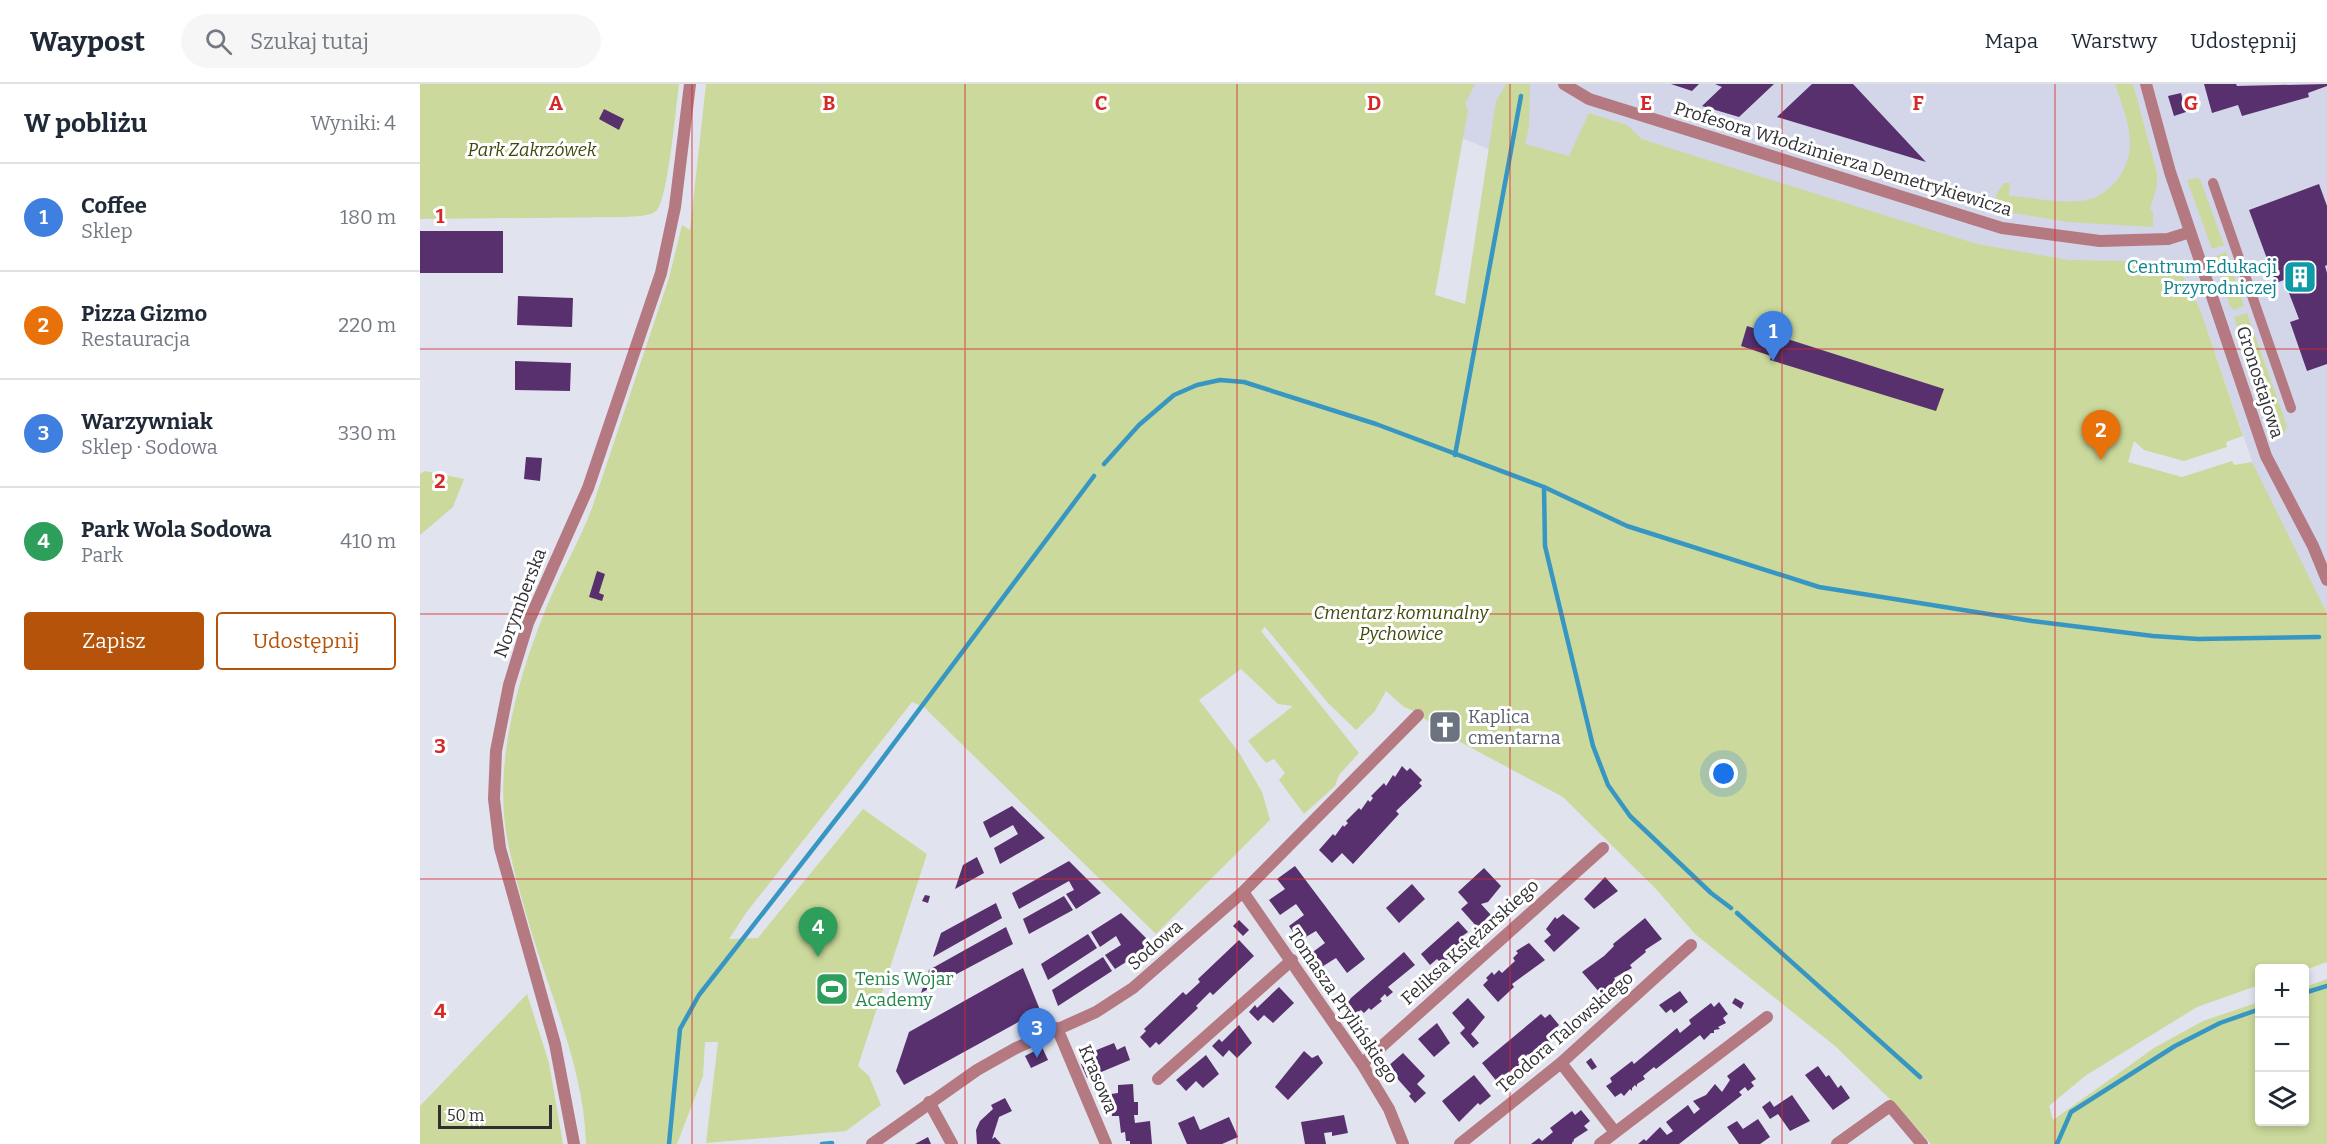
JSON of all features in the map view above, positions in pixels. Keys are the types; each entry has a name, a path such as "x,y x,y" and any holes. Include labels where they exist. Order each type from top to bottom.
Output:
{"street":[{"name":"Norymberska","path":"574,1144 555,1044 500,848 494,799 496,751 509,685 525,632 588,488 661,273 675,207 690,84"},
{"name":"Profesora Włodzimierza Demetrykiewicza","path":"1564,84 1576,93 1598,102 2002,228 2100,241 2168,239 2190,232"},
{"name":"Gronostajowa","path":"2146,84 2190,232 2266,456 2313,546 2327,580"},
{"path":"2213,183 2291,408"},
{"name":"Sodowa","path":"872,1144 977,1070 1118,999 1243,892 1418,715"},
{"name":"Feliksa Księżarskiego","path":"1362,1064 1603,848"},
{"name":"Tomasza Prylińskiego","path":"1243,892 1362,1064 1389,1108 1403,1144"},
{"name":"Teodora Talowskiego","path":"1460,1144 1561,1063 1691,945"},
{"path":"1158,1079 1292,960"},
{"path":"1600,1144 1767,1017"},
{"name":"Krasowa","path":"1057,1028 1106,1144"},
{"path":"1561,1063 1615,1132"},
{"path":"929,1102 952,1144"},
{"path":"1837,1144 1890,1106 1922,1144"}],"shaded area":[{"path":"1332,84 2327,84 2327,613 2256,473 2200,309 2185,280 2068,277 1491,150"}],"green space":[{"name":"Park Zakrzówek","path":"420,84 679,84 668,172 660,204 653,213 624,217 420,219"},
{"name":"Cmentarz komunalny Pychowice","path":"706,84 1475,84 1465,104 1468,110 1435,295 1465,304 1496,101 1506,84 1530,84 1529,127 1525,144 1569,156 1589,113 1627,125 1642,139 1977,244 2069,260 2172,262 2185,280 2200,309 2243,436 2226,442 2227,447 2184,461 2144,450 2134,441 2128,462 2182,477 2232,461 2234,465 2252,462 2327,613 2327,962 2309,969 2309,964 2255,964 2255,986 2197,1007 2085,1076 2049,1106 2053,1120 2154,1048 2203,1021 2255,1003 2255,1126 2309,1126 2309,986 2327,979 2327,1144 1931,1144 1896,1105 1835,1046 1695,934 1655,888 1563,797 1449,736 1414,711 1404,707 1386,691 1375,711 1356,730 1328,703 1265,627 1261,631 1359,753 1339,775 1335,786 1304,814 1279,780 1285,773 1274,759 1266,763 1248,741 1293,706 1278,704 1241,669 1199,700 1240,754 1262,792 1270,820 1156,934 924,707 912,702 746,913 729,939 758,938 863,809 927,854 858,1066 869,1076 881,1105 846,1131 706,1143 718,1042 705,1042 703,1076 677,1144 586,1144 580,1090 574,1063 532,934 508,845 503,804 506,748 518,691 535,637 592,508 669,278 682,225 690,230"},
{"path":"2115,84 2133,84 2157,173 2157,186 2150,209 2153,211 2153,227 2067,222 1996,210 1996,195 2004,183 2010,183 2009,196 2053,201 2079,201 2099,195 2115,182 2126,163 2130,136"},
{"path":"2200,179 2224,245 2212,249 2187,180"},
{"path":"2226,252 2244,306 2234,310 2230,306 2215,260 2216,256"},
{"path":"2247,313 2287,426 2284,434 2274,433 2272,430 2234,317"},
{"path":"425,471 464,479 453,507 420,535 420,474"},
{"path":"527,994 549,1063 563,1144 420,1144 420,1106"}],"building":[{"path":"1671,84 1699,84 1692,91"},
{"path":"1715,84 1774,84 1739,117 1702,106 1722,87"},
{"path":"1812,84 1853,84 1926,162 1777,117"},
{"path":"2204,84 2236,84 2237,86 2327,84 2327,86 2308,93 2309,97 2242,116 2238,105 2212,113"},
{"path":"2181,93 2186,112 2174,116 2168,96"},
{"path":"604,109 624,119 619,130 599,119"},
{"name":"Centrum Edukacji Przyrodniczej","path":"2319,184 2327,206 2327,265 2325,266 2327,273 2327,364 2307,371 2290,322 2299,319 2284,280 2276,283 2249,210"},
{"path":"420,231 503,231 503,273 420,273"},
{"path":"518,296 573,298 572,327 517,325"},
{"path":"1747,326 1944,389 1936,411 1770,360 1771,356 1741,346"},
{"path":"515,361 571,363 570,391 515,390"},
{"path":"526,457 542,458 540,481 524,479"},
{"path":"597,571 605,574 599,593 604,595 602,601 589,597"},
{"name":"Kaplica cmentarna","path":"1442,718 1455,726 1450,736 1436,727"},
{"path":"1402,766 1407,771 1410,768 1422,780 1419,783 1422,786 1396,811 1399,814 1353,864 1342,853 1332,863 1319,850 1333,834 1335,836 1343,825 1344,827 1348,823 1346,821 1359,808 1361,810 1368,800 1370,802 1373,798 1371,796 1384,783 1386,786 1393,775 1395,777"},
{"path":"1012,806 1045,838 1000,864 994,848 1018,834 1013,825 990,838 983,822"},
{"path":"977,857 984,873 955,889 963,865"},
{"path":"1069,861 1101,893 1076,909 1066,894 1074,890 1069,881 1019,909 1012,893"},
{"path":"1295,866 1365,959 1347,973 1336,958 1320,968 1310,954 1325,943 1316,931 1299,941 1289,926 1304,915 1296,904 1280,915 1269,900 1285,889 1277,879"},
{"path":"1484,868 1501,886 1488,902 1481,904 1491,915 1477,927 1461,909 1468,903 1458,892"},
{"path":"1605,877 1618,891 1594,909 1584,899"},
{"path":"1412,884 1425,899 1399,923 1386,908"},
{"path":"925,895 930,896 928,903 922,901"},
{"path":"1064,896 1073,910 1029,934 1023,919"},
{"path":"996,903 1002,918 933,957 941,933"},
{"path":"1121,913 1153,945 1115,969 1105,955 1121,945 1116,936 1100,947 1091,932"},
{"path":"1563,914 1580,928 1554,952 1544,941 1551,935 1546,929 1555,917 1557,919"},
{"path":"1645,918 1662,939 1645,950 1646,952 1630,965 1632,968 1614,978 1616,981 1600,993 1582,972 1604,956 1614,946 1613,944"},
{"path":"1239,920 1249,930 1243,936 1233,926"},
{"path":"1458,921 1468,932 1461,937 1466,943 1442,964 1437,959 1430,965 1421,954"},
{"path":"1006,927 1013,944 921,993 929,970"},
{"path":"1088,934 1097,948 1048,980 1041,964"},
{"path":"1239,940 1254,956 1213,995 1210,992 1196,1006 1198,1008 1159,1045 1156,1042 1150,1048 1140,1037 1146,1031 1144,1029 1183,992 1186,995 1200,982 1198,979"},
{"path":"1529,943 1545,960 1512,984 1514,987 1498,1002 1483,985 1488,980 1486,978 1492,972 1494,975 1499,970 1502,973 1515,961 1513,958 1518,953 1516,951"},
{"path":"1404,952 1415,965 1388,987 1393,992 1387,997 1385,994 1380,999 1382,1001 1371,1010 1369,1008 1364,1013 1361,1010 1356,1014 1347,1004 1351,998"},
{"path":"1103,957 1112,971 1058,1006 1052,990"},
{"path":"1023,968 1040,1010 904,1085 896,1071 909,1032"},
{"path":"1279,987 1294,1003 1273,1023 1264,1015 1258,1021 1249,1012 1255,1005 1257,1008"},
{"path":"1680,991 1688,1002 1674,1013 1671,1009 1666,1013 1659,1005"},
{"path":"1468,998 1485,1017 1471,1034 1479,1043 1473,1048 1460,1033 1465,1028 1452,1013"},
{"path":"1735,998 1744,1003 1741,1009 1732,1003"},
{"path":"1719,1002 1728,1014 1723,1018 1726,1023 1718,1027 1720,1029 1714,1030 1714,1033 1704,1040 1700,1035 1656,1069 1654,1067 1643,1076 1645,1079 1637,1084 1637,1087 1635,1085 1632,1091 1630,1089 1624,1096 1621,1093 1615,1097 1606,1086 1612,1082 1610,1078 1632,1061 1634,1064 1677,1028 1680,1033 1691,1024 1689,1020 1711,1003 1714,1007"},
{"path":"1541,1014 1545,1018 1550,1014 1559,1025 1554,1030 1557,1034 1542,1049 1540,1047 1530,1056 1528,1054 1518,1063 1520,1065 1502,1076 1504,1078 1498,1083 1482,1063"},
{"path":"1437,1023 1450,1043 1434,1057 1418,1039"},
{"path":"1239,1025 1252,1043 1237,1058 1229,1050 1223,1057 1212,1046 1219,1039 1222,1042"},
{"path":"1114,1043 1117,1050 1125,1046 1130,1060 1087,1078 1081,1064 1092,1059 1089,1053"},
{"path":"1042,1047 1048,1060 1031,1068 1025,1056"},
{"path":"1304,1051 1312,1058 1318,1055 1323,1063 1288,1100 1275,1087"},
{"path":"1403,1053 1425,1076 1417,1084 1426,1093 1415,1103 1409,1096 1411,1094 1387,1067"},
{"path":"1206,1055 1219,1074 1203,1088 1196,1081 1186,1091 1176,1080"},
{"path":"1591,1058 1597,1067 1592,1070 1586,1062"},
{"path":"1744,1063 1756,1079 1751,1082 1754,1086 1748,1091 1745,1087 1739,1092 1742,1095 1679,1144 1638,1144 1644,1139 1646,1141 1660,1127 1667,1135 1673,1131 1666,1122 1688,1105 1694,1114 1700,1109 1693,1101 1706,1095 1715,1084 1722,1092 1730,1080 1727,1076"},
{"path":"1818,1066 1826,1077 1829,1075 1838,1088 1841,1085 1850,1098 1833,1110 1805,1075"},
{"path":"1474,1075 1491,1096 1480,1105 1478,1103 1459,1122 1442,1101"},
{"path":"1133,1084 1134,1102 1138,1102 1138,1115 1134,1115 1135,1123 1150,1121 1152,1144 1130,1144 1130,1141 1126,1141 1125,1132 1121,1133 1119,1116 1112,1116 1111,1094 1118,1093 1118,1085"},
{"path":"1792,1095 1810,1121 1790,1131 1778,1114 1770,1119 1762,1107 1770,1101 1774,1107"},
{"path":"1005,1098 1012,1111 999,1117 992,1139 995,1137 1001,1144 977,1144 976,1130 980,1121 993,1109 991,1105"},
{"path":"1581,1110 1590,1121 1584,1126 1588,1130 1574,1139 1572,1144 1531,1144 1539,1138 1542,1141 1553,1132 1550,1128 1572,1111 1575,1115"},
{"path":"1344,1115 1348,1133 1332,1136 1332,1132 1324,1133 1326,1144 1305,1144 1301,1122"},
{"path":"1194,1116 1200,1130 1229,1117 1238,1137 1222,1144 1187,1144 1178,1123"},
{"path":"1758,1119 1770,1137 1760,1144 1739,1144 1727,1127 1737,1121 1743,1129"},
{"path":"928,1137 931,1144 915,1144"}],"waterway":[{"path":"1455,455 1521,96"},
{"path":"1104,464 1139,425 1174,395 1197,385 1220,380 1244,382 1376,424 1544,487 1627,526 1819,587 2032,621 2153,636 2198,639 2319,637"},
{"path":"669,1144 680,1029 699,995 862,786 1094,476"},
{"path":"1544,487 1545,546 1593,746 1608,785 1630,816 1711,893 1731,908"},
{"path":"1737,913 1920,1077"},
{"path":"2309,991 2327,986"},
{"path":"2057,1144 2071,1112 2175,1046 2220,1023 2255,1011"},
{"path":"822,1144 832,1143"}],"place":[{"name":"Centrum Edukacji Przyrodniczej","path":"2300,277"},
{"name":"Coffee","path":"1773,361"},
{"name":"Pizza Gizmo","path":"2101,460"},
{"name":"Kaplica cmentarna","path":"1445,727"},
{"name":"Park Wola Sodowa","path":"818,957"},
{"name":"Tenis Wojar Academy","path":"832,989"},
{"name":"Warzywniak","path":"1037,1058"}]}
